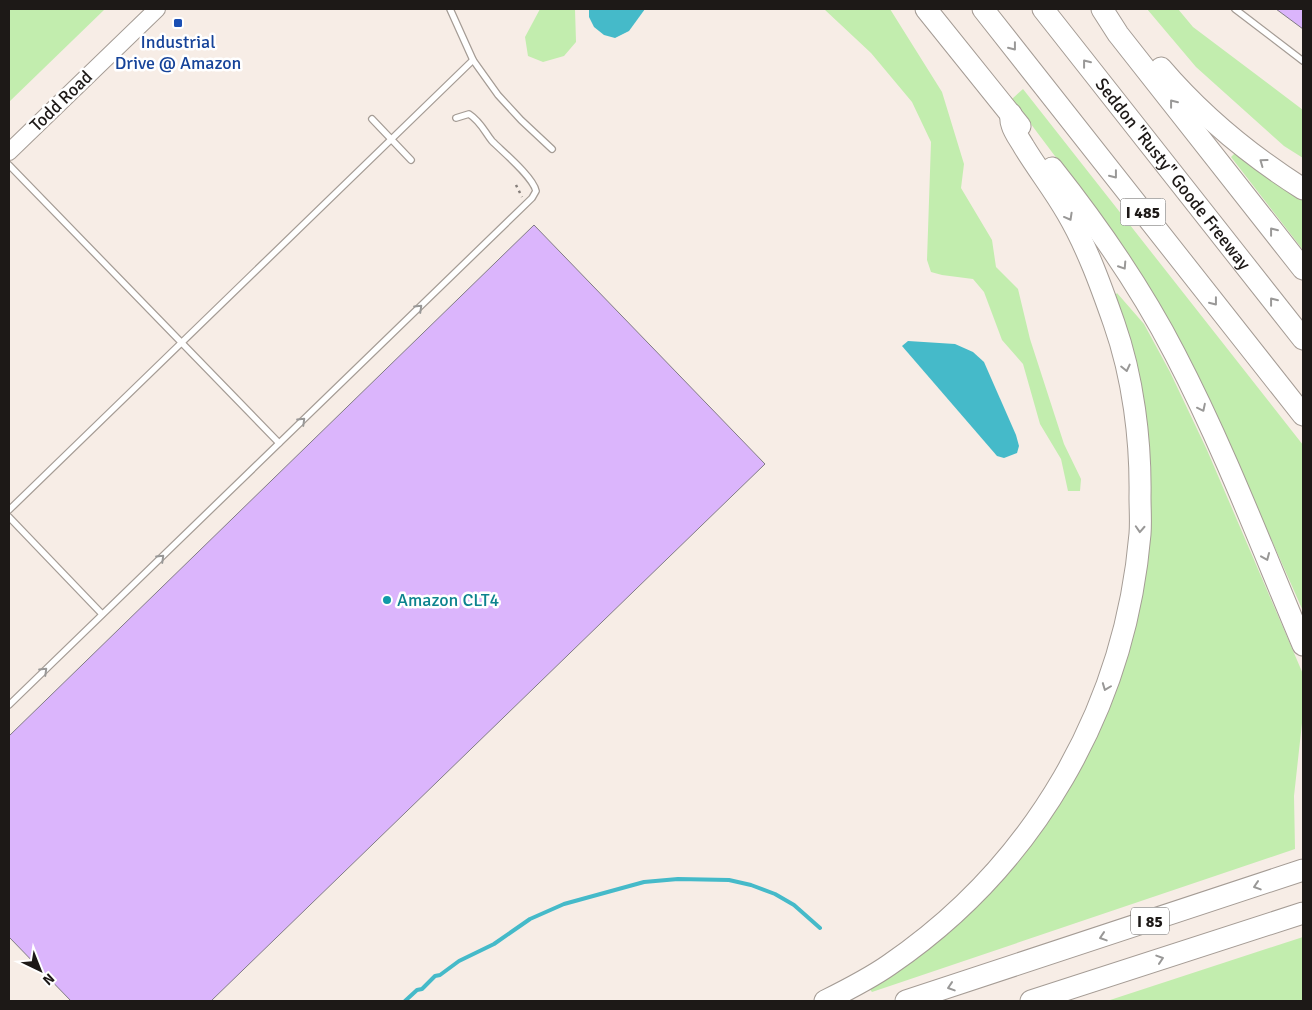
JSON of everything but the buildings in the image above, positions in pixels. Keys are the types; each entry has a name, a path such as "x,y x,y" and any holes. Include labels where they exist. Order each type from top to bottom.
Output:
{"highway":[{"path":"926,9 1011,114 1098,228 1136,285 1174,352 1219,445 1303,645"},
{"name":"I 485","path":"983,9 1303,415"},
{"name":"Seddon \"Rusty\" Goode Freeway","path":"1043,9 1303,339"},
{"path":"1102,9 1118,34 1303,269"},
{"path":"1106,9 1126,28 1168,77 1224,131 1303,190"},
{"path":"825,1001 888,966 954,914 985,883 1038,820 1080,750 1095,716 1121,643 1128,610 1140,532 1141,486 1140,453 1128,374 1117,331 1085,248 1068,214 1012,127 1011,114"},
{"name":"I 85","path":"906,1001 1303,870"},
{"name":"I 85","path":"1031,1001 1303,913"}],"street":[{"name":"Todd Road","path":"9,152 157,9"}],"lane":[{"path":"450,9 473,60 498,95 552,149"},
{"path":"1236,9 1303,61"},
{"path":"9,510 473,60"},
{"path":"9,705 532,198 536,191 535,185 493,142 478,120 469,114 456,118"},
{"path":"372,119 411,160"},
{"path":"9,165 279,443"},
{"path":"9,517 102,614"}],"green space":[{"path":"9,9 105,9 9,102"},
{"path":"540,9 575,9 576,42 564,56 543,62 528,56 525,37"},
{"path":"824,9 890,9 942,92 964,164 961,188 992,240 996,267 1018,289 1030,339 1064,444 1081,479 1080,491 1068,491 1061,459 1040,424 1023,364 1002,340 984,292 973,279 931,272 927,260 931,142 912,102 871,53"},
{"path":"1147,9 1178,9 1193,27 1303,110 1303,158 1284,146 1196,67"},
{"path":"1023,89 1303,445 1303,611 1213,408 1091,204 1012,99"},
{"path":"1237,151 1287,191 1303,200 1303,250 1231,157"},
{"path":"1117,293 1144,324 1170,372 1207,450 1303,674 1303,714 1294,796 1295,849 872,992 867,986 919,955 977,905 1024,855 1058,806 1092,742 1144,572 1112,299"},
{"path":"1303,937 1303,1001 1107,1001"}],"water":[{"path":"589,9 645,9 629,31 615,38 604,35 594,27 589,17"},
{"path":"908,341 955,344 973,352 984,362 1016,435 1019,446 1017,453 1004,458 997,456 902,346"}],"waterway":[{"path":"405,1001 417,990 422,989 435,976 440,975 459,961 494,944 530,919 564,904 644,882 678,879 729,880 751,885 775,894 794,905 820,928"}],"place":[{"name":"Industrial Drive @ Amazon","path":"178,23"},
{"name":"Amazon CLT4","path":"387,600"}]}
